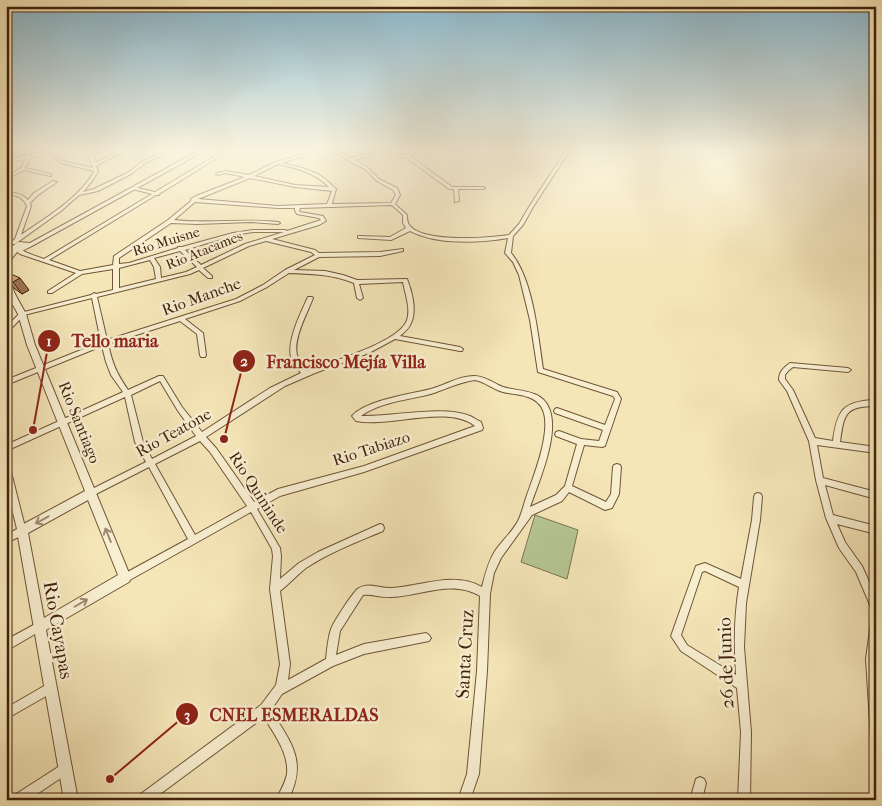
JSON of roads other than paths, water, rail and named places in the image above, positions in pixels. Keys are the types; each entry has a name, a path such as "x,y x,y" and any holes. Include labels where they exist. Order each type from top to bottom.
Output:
{"street":[{"path":"6,262 28,210 28,203 36,194 46,188"},
{"path":"13,246 80,194 85,188"},
{"path":"80,194 101,188"},
{"path":"13,246 28,246 135,188 157,194"},
{"path":"44,261 167,188"},
{"path":"116,290 116,257 170,221 193,200 223,188"},
{"path":"316,188 334,189 329,205"},
{"path":"393,204 398,195 394,188"},
{"path":"450,188 483,188"},
{"path":"544,188 522,225 511,236 508,253 515,260 534,320 538,367 543,372 615,394 618,399 602,444 581,442 559,434"},
{"path":"456,189 457,201"},
{"path":"6,194 22,197 28,203"},
{"path":"193,200 238,205 298,207 393,204 405,215 409,229 425,236 488,240 511,236"},
{"name":"Rio Atacames","path":"22,314 159,280 200,267 235,250 265,239 324,221 321,217 299,213 297,211 298,207"},
{"path":"170,221 186,224 261,220 278,223"},
{"path":"360,237 391,239 409,229"},
{"name":"Rio Muisne","path":"50,292 80,273 115,267 233,234 269,230 288,232"},
{"path":"265,239 313,251 318,255 380,254 401,250"},
{"name":"Rio Muisne","path":"13,246 44,261 80,273"},
{"path":"180,248 210,277"},
{"name":"Rio Manche","path":"6,383 105,343 238,300 318,255"},
{"path":"151,257 157,267 159,280"},
{"path":"287,271 325,273 356,282 360,298"},
{"name":"Rio Santiago","path":"6,279 9,296 22,314 31,345 125,578"},
{"name":"Rio Teatone","path":"6,540 91,493 200,437 282,384 396,337 407,326 412,313 405,280 356,282"},
{"path":"94,295 114,375 127,393 140,442 193,540"},
{"path":"305,373 294,359 293,349 310,298"},
{"path":"6,331 22,314"},
{"path":"181,319 200,333 203,355"},
{"path":"396,337 460,349"},
{"path":"848,370 792,366 786,369 782,375 782,380 790,390 813,441 820,480 830,518 842,546 859,569 876,609"},
{"name":"Rio Tabiazo","path":"6,646 252,506 290,489 364,469 479,428 475,420 454,414 374,420 358,419 356,416 365,410 435,390 452,381 480,378 500,389 521,393 542,401 548,416 544,452 537,480 528,500 523,519"},
{"name":"Rio Quininde","path":"127,393 154,380 163,380 180,409 200,437 213,450 252,506 276,548 275,589 285,664 280,690 265,709 142,800"},
{"path":"6,448 127,393"},
{"path":"836,445 843,414 848,407 862,402 876,403"},
{"path":"558,411 607,428"},
{"path":"813,441 876,450"},
{"path":"523,519 531,510 559,498 568,488 581,442"},
{"path":"568,488 605,506 609,505 615,494 617,467"},
{"name":"Rio Cayapas","path":"6,468 22,531 71,800"},
{"path":"820,480 876,496"},
{"name":"26 de Junio","path":"744,800 746,732 739,648 740,603 756,520 758,497"},
{"path":"830,518 876,530"},
{"name":"Santa Cruz","path":"464,800 473,774 482,671 484,594 490,572 498,555 523,519"},
{"path":"275,589 301,567 316,558 335,547 380,528"},
{"path":"742,685 684,648 676,636 699,570 705,567 744,586"},
{"path":"330,662 336,629 360,592 365,590 387,593 452,585 469,586 484,594"},
{"path":"876,622 871,659 876,739"},
{"path":"280,690 330,662 364,649 426,638"},
{"path":"6,714 51,688"},
{"path":"265,709 292,756 294,767 292,779 282,800"},
{"path":"18,800 66,768"},
{"path":"696,800 700,783"}],"place":[{"name":"Tello maria","path":"33,430"},
{"name":"Francisco Mejía Villa","path":"224,439"},
{"name":"CNEL ESMERALDAS","path":"110,779"}]}
